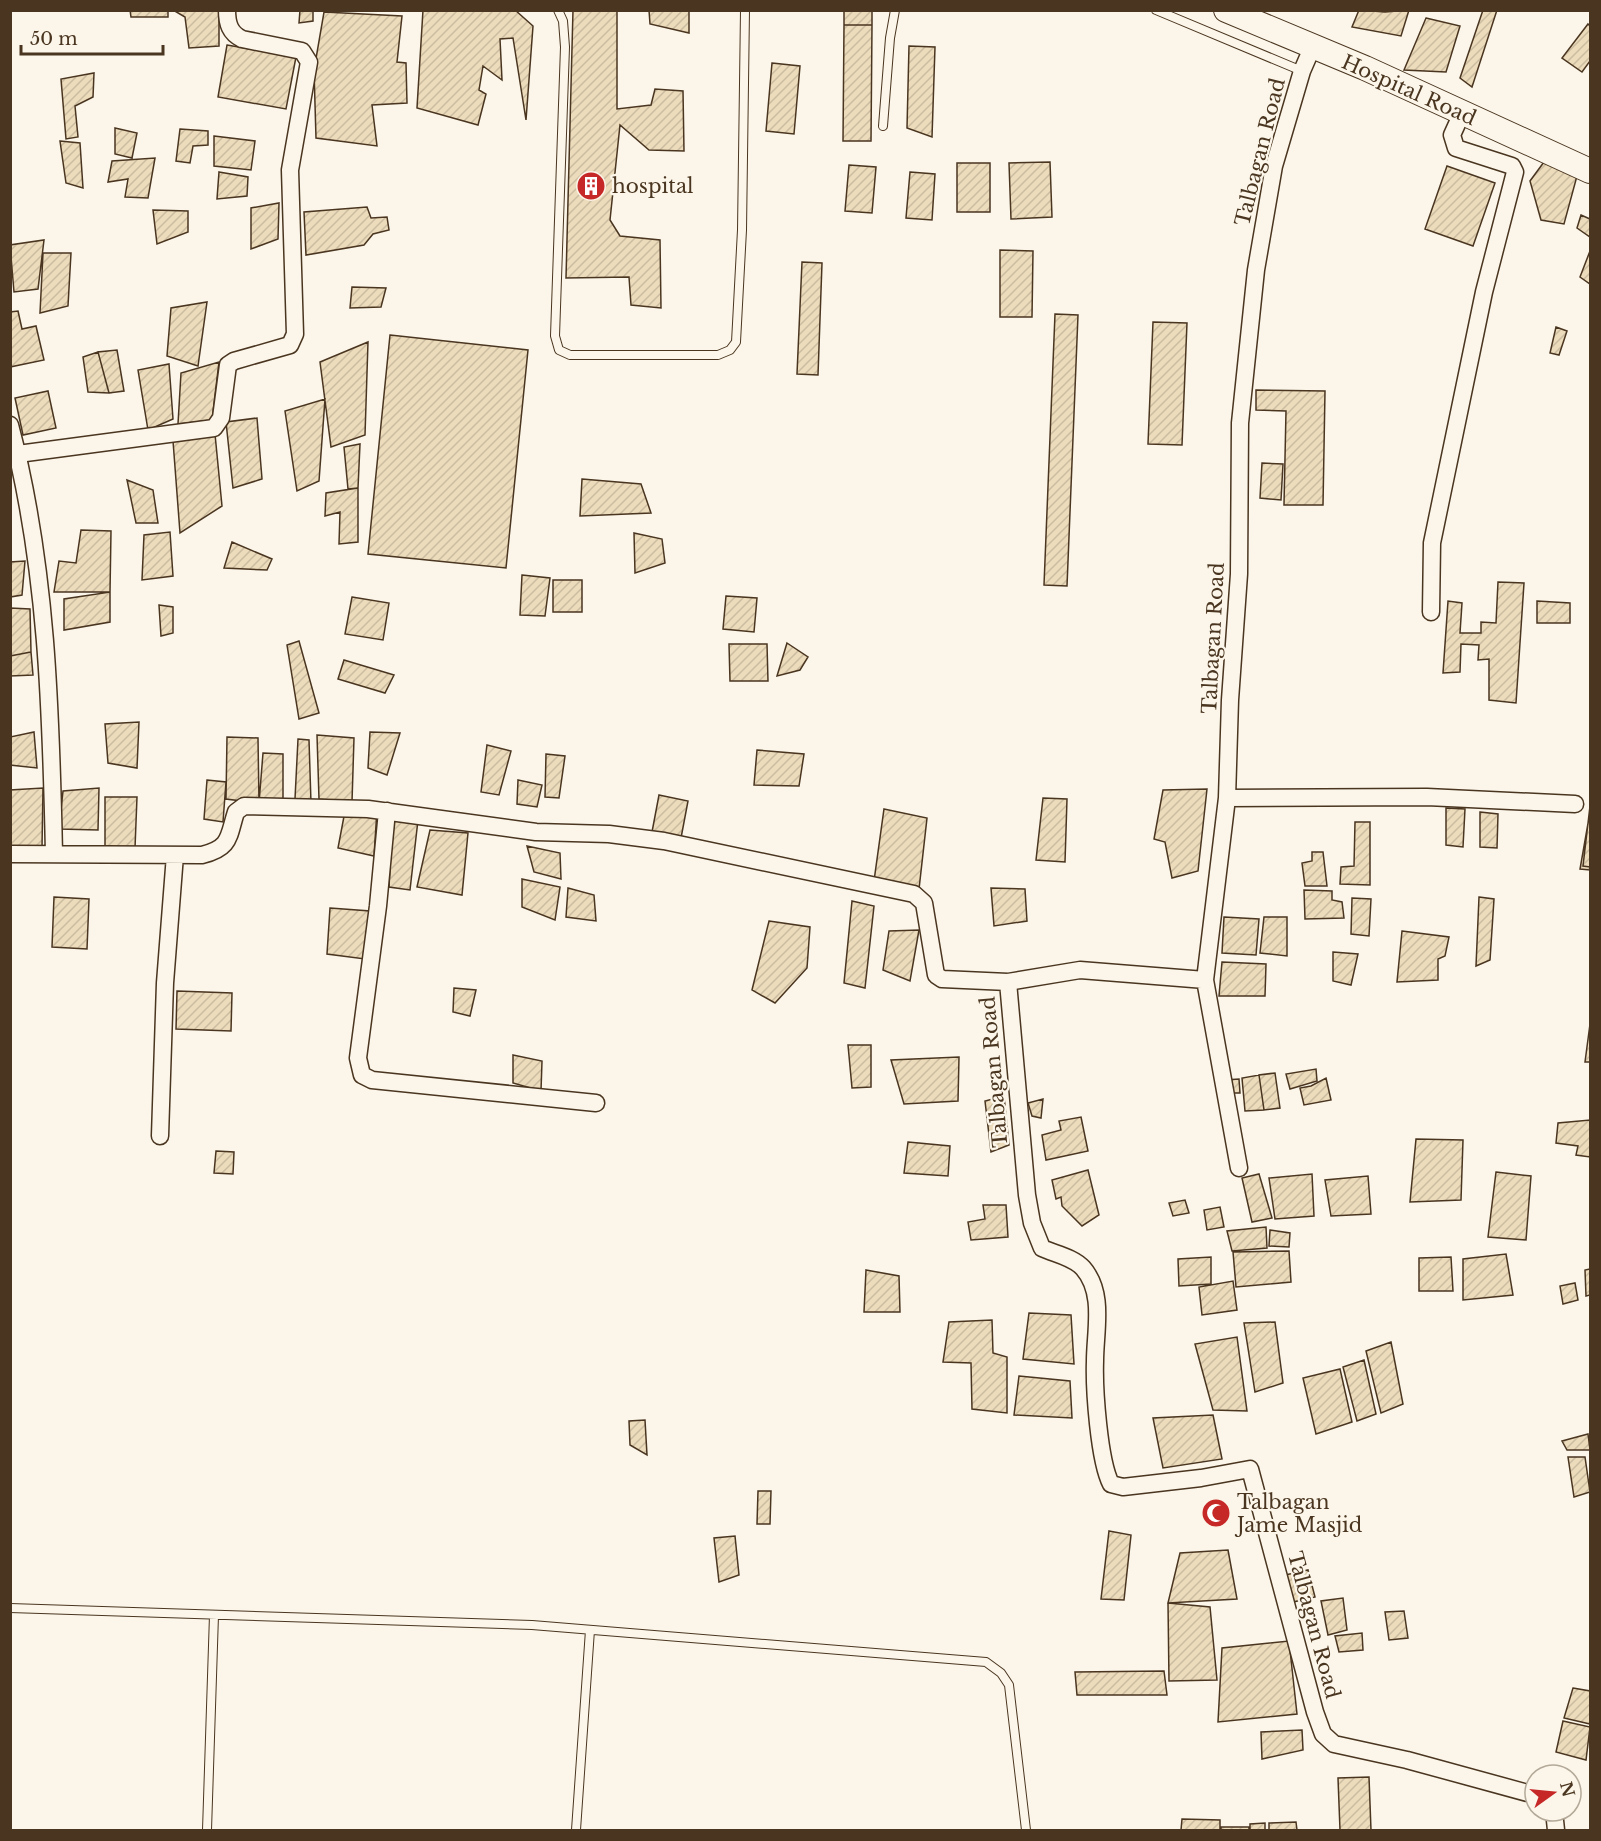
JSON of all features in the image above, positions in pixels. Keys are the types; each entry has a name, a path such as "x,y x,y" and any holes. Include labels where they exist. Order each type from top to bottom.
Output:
{"main road":[{"name":"Hospital Road","path":"1226,10 1590,171"}],"street":[{"path":"18,454 214,428 220,418 228,365 234,361 290,345 296,334 290,170 309,62 307,54 302,51 234,35 227,19 227,10"},
{"name":"Talbagan Road","path":"1312,48 1302,71 1274,166 1263,221 1240,423 1239,574 1230,700 1227,798 1205,980 1080,970 1008,982 1021,1139 1032,1223 1042,1248 1068,1258 1081,1266 1092,1281 1097,1302 1094,1364 1100,1438 1111,1484 1123,1487 1202,1478 1250,1469 1316,1712 1328,1740 1334,1744 1407,1760 1523,1792"},
{"path":"1431,612 1432,543 1484,292 1515,172 1512,166 1456,148 1452,135 1462,113"},
{"path":"10,425 18,454 37,562 51,746 54,854"},
{"path":"1227,798 1427,797 1575,804"},
{"path":"10,854 202,855 215,852 230,837 236,812 244,806 387,811 536,832 609,834 664,841 914,894 924,903 936,975 942,979 1008,982"},
{"path":"387,811 378,906 358,1058 362,1075 383,1082 596,1103"},
{"path":"160,1136 165,983 175,855"},
{"path":"1205,980 1239,1168"}],"lane":[{"path":"558,10 563,21 565,47 555,336 559,350 570,355 718,355 730,350 736,342 742,230 745,10"},
{"path":"884,126 890,38 895,10"},
{"path":"1156,10 1302,71"},
{"path":"10,1608 532,1625 986,1662 1001,1673 1009,1685 1026,1830"},
{"path":"207,1830 214,1615"},
{"path":"576,1830 590,1630"}],"building":[{"path":"130,10 168,10 168,17 131,17"},
{"path":"173,10 219,10 219,46 189,48 185,17"},
{"path":"300,10 313,10 313,21 299,23"},
{"path":"423,10 515,10 533,26 526,120 513,38 500,39 502,80 483,66 479,90 486,94 478,125 417,108"},
{"name":"hospital","path":"573,10 617,10 617,109 651,105 655,89 683,91 684,151 649,150 620,125 610,220 620,236 660,240 661,308 631,305 629,277 566,278"},
{"path":"649,10 689,10 689,33 650,24"},
{"path":"844,10 872,10 872,25 844,25"},
{"path":"1359,10 1385,12 1409,10 1401,36 1352,27"},
{"path":"1483,10 1497,10 1472,87 1460,78"},
{"path":"324,12 402,16 397,62 406,63 407,103 372,105 377,146 316,138 314,70"},
{"path":"1426,18 1460,26 1446,72 1404,70"},
{"path":"1588,24 1590,26 1590,61 1582,72 1562,58"},
{"path":"844,25 872,25 871,141 843,141"},
{"path":"227,45 296,57 286,109 218,97"},
{"path":"909,46 935,47 932,137 907,128"},
{"path":"772,63 800,66 794,134 766,131"},
{"path":"94,73 93,97 75,106 78,137 66,139 61,79"},
{"path":"115,128 137,133 132,158 115,154"},
{"path":"180,129 208,131 208,145 193,146 190,163 176,161"},
{"path":"214,136 255,141 251,170 214,166"},
{"path":"60,141 80,143 83,188 66,183"},
{"path":"155,158 148,198 125,197 128,179 108,182 112,161"},
{"path":"1050,162 1052,217 1011,219 1009,163"},
{"path":"1544,162 1577,176 1564,224 1541,220 1530,181"},
{"path":"957,163 990,163 990,212 957,212"},
{"path":"849,165 876,167 872,213 845,211"},
{"path":"1447,166 1495,183 1473,246 1425,229"},
{"path":"219,172 248,177 247,196 217,199"},
{"path":"910,172 935,174 932,220 906,218"},
{"path":"279,203 278,239 251,249 251,208"},
{"path":"367,207 371,218 387,217 389,230 373,234 364,245 306,255 304,212"},
{"path":"153,210 188,211 188,232 157,244"},
{"path":"1581,215 1590,219 1590,237 1577,228"},
{"path":"44,240 38,289 14,292 10,245"},
{"path":"1000,250 1033,251 1032,317 1000,317"},
{"path":"1590,251 1590,284 1580,277"},
{"path":"43,253 71,253 68,306 40,313"},
{"path":"802,262 822,263 818,375 797,374"},
{"path":"352,287 386,288 381,307 350,308"},
{"path":"207,302 198,366 167,356 171,308"},
{"path":"18,311 22,329 36,326 44,360 10,367 10,312"},
{"path":"1055,314 1078,315 1067,586 1044,585"},
{"path":"1153,322 1187,323 1182,445 1148,444"},
{"path":"1556,327 1567,331 1559,355 1550,353"},
{"path":"390,335 528,350 506,568 368,554"},
{"path":"368,342 365,435 331,447 320,362"},
{"path":"117,350 124,391 109,393 98,352"},
{"path":"98,352 109,393 88,392 83,357"},
{"path":"219,362 212,420 178,424 181,373"},
{"path":"169,364 173,419 148,430 138,370"},
{"path":"1256,390 1325,391 1323,505 1284,505 1286,411 1256,410"},
{"path":"48,391 56,428 23,435 15,398"},
{"path":"325,399 319,481 297,491 285,411"},
{"path":"257,418 262,479 233,488 226,422"},
{"path":"215,434 222,506 180,533 173,441"},
{"path":"360,444 358,488 348,489 344,447"},
{"path":"1262,463 1283,464 1281,500 1260,498"},
{"path":"582,479 641,484 651,513 580,516"},
{"path":"127,480 153,490 158,523 136,523"},
{"path":"358,488 358,542 339,544 340,512 325,516 326,493"},
{"path":"81,530 111,531 110,592 54,592 59,561 76,563"},
{"path":"170,532 173,576 142,580 144,535"},
{"path":"634,533 662,539 665,563 635,573"},
{"path":"232,542 272,559 267,570 224,568"},
{"path":"25,561 22,595 10,597 10,562"},
{"path":"522,575 550,578 545,616 520,615"},
{"path":"553,580 582,580 582,612 553,612"},
{"path":"1498,582 1524,583 1516,703 1489,700 1489,659 1478,660 1479,645 1461,644 1460,672 1443,673 1448,601 1462,603 1460,633 1481,633 1481,622 1496,623"},
{"path":"110,592 110,622 64,630 64,599"},
{"path":"726,596 757,598 754,632 723,629"},
{"path":"352,597 389,603 383,640 345,634"},
{"path":"1537,601 1570,603 1570,623 1537,623"},
{"path":"159,605 173,607 173,633 161,636"},
{"path":"10,608 30,609 31,652 10,656"},
{"path":"299,641 319,713 299,719 287,645"},
{"path":"787,643 808,657 800,670 777,676"},
{"path":"729,644 767,644 768,681 730,681"},
{"path":"31,652 33,675 10,676 10,656"},
{"path":"344,660 394,675 385,693 338,679"},
{"path":"139,722 137,768 108,763 105,724"},
{"path":"34,732 37,768 10,765 10,737"},
{"path":"370,732 400,733 387,775 368,768"},
{"path":"317,735 354,738 352,802 319,799"},
{"path":"227,737 258,738 259,803 226,799"},
{"path":"298,739 309,740 311,803 295,799"},
{"path":"487,745 511,751 499,795 481,792"},
{"path":"757,750 804,754 799,786 754,785"},
{"path":"263,753 283,754 283,806 259,803"},
{"path":"546,754 565,756 559,798 545,797"},
{"path":"207,780 226,782 223,822 204,819"},
{"path":"518,780 542,785 537,807 517,804"},
{"path":"43,788 42,848 10,848 10,790"},
{"path":"99,788 98,830 59,829 63,791"},
{"path":"1207,789 1198,871 1172,878 1165,842 1154,839 1163,790"},
{"path":"659,795 688,801 681,838 652,832"},
{"path":"105,797 137,797 135,848 105,849"},
{"path":"1043,798 1067,799 1065,862 1036,860"},
{"path":"1590,806 1590,867 1583,866"},
{"path":"1446,808 1465,809 1463,847 1446,845"},
{"path":"884,809 927,818 919,889 874,881"},
{"path":"377,810 374,856 338,848 345,811"},
{"path":"1480,812 1498,814 1497,848 1480,847"},
{"path":"1590,812 1590,870 1580,869"},
{"path":"393,815 418,820 410,890 389,887"},
{"path":"1355,822 1370,822 1370,885 1340,884 1341,867 1354,866"},
{"path":"430,830 468,833 462,895 417,887"},
{"path":"527,846 560,853 561,879 534,872"},
{"path":"1312,852 1323,852 1327,886 1305,886 1302,863 1312,861"},
{"path":"522,879 560,887 555,920 522,907"},
{"path":"568,888 594,895 596,921 566,917"},
{"path":"991,888 1025,889 1027,921 994,926"},
{"path":"1304,890 1332,891 1332,900 1342,902 1344,918 1305,919"},
{"path":"54,897 89,899 87,949 52,947"},
{"path":"1479,897 1494,899 1490,960 1476,966"},
{"path":"1352,898 1371,899 1369,936 1351,934"},
{"path":"852,901 874,906 865,988 844,983"},
{"path":"330,908 370,911 365,959 327,954"},
{"path":"1224,917 1259,919 1256,955 1222,953"},
{"path":"1264,917 1287,917 1287,956 1260,953"},
{"path":"769,921 810,927 807,968 775,1003 752,990"},
{"path":"919,930 910,981 883,970 889,931"},
{"path":"1402,931 1449,937 1445,956 1438,959 1438,980 1397,982"},
{"path":"1333,952 1358,954 1351,985 1333,981"},
{"path":"1222,962 1266,964 1265,996 1219,996"},
{"path":"454,988 476,990 470,1016 453,1012"},
{"path":"177,991 232,993 231,1031 176,1029"},
{"path":"1590,1024 1590,1062 1585,1062"},
{"path":"848,1045 871,1045 871,1087 852,1088"},
{"path":"513,1055 542,1061 541,1091 513,1083"},
{"path":"959,1057 958,1101 904,1104 891,1060"},
{"path":"1316,1069 1317,1081 1290,1089 1286,1074"},
{"path":"1275,1073 1280,1108 1264,1110 1259,1075"},
{"path":"1259,1075 1264,1110 1245,1111 1242,1078"},
{"path":"1326,1078 1331,1100 1304,1105 1300,1088 1311,1086"},
{"path":"1239,1079 1240,1093 1227,1093 1225,1080"},
{"path":"1004,1096 1009,1145 991,1152 985,1101"},
{"path":"1043,1099 1041,1118 1032,1116 1028,1103"},
{"path":"1081,1117 1088,1151 1046,1160 1042,1135 1061,1130 1059,1121"},
{"path":"1590,1120 1590,1157 1576,1155 1578,1146 1556,1143 1558,1123"},
{"path":"1416,1139 1463,1140 1461,1200 1410,1202"},
{"path":"908,1142 950,1146 948,1176 904,1173"},
{"path":"216,1151 234,1152 233,1174 214,1173"},
{"path":"1088,1170 1099,1215 1082,1226 1062,1206 1061,1197 1056,1199 1052,1180"},
{"path":"1496,1172 1531,1176 1526,1240 1488,1237"},
{"path":"1259,1174 1272,1218 1252,1222 1242,1178"},
{"path":"1312,1174 1314,1216 1275,1219 1269,1178"},
{"path":"1368,1176 1371,1214 1331,1216 1325,1180"},
{"path":"1185,1200 1189,1213 1173,1216 1169,1203"},
{"path":"983,1205 1006,1205 1008,1237 971,1240 968,1222 985,1219"},
{"path":"1220,1207 1224,1227 1207,1230 1204,1210"},
{"path":"1266,1227 1267,1248 1232,1251 1227,1231"},
{"path":"1270,1230 1290,1233 1289,1247 1269,1246"},
{"path":"1289,1251 1291,1282 1236,1287 1233,1252"},
{"path":"1506,1254 1513,1295 1463,1300 1463,1259"},
{"path":"1211,1257 1211,1284 1179,1286 1178,1259"},
{"path":"1451,1257 1453,1291 1419,1291 1419,1258"},
{"path":"1590,1269 1590,1295 1586,1296 1585,1270"},
{"path":"866,1270 899,1276 900,1312 864,1312"},
{"path":"1233,1281 1237,1310 1202,1315 1199,1287"},
{"path":"1575,1283 1578,1300 1563,1304 1560,1286"},
{"path":"1029,1313 1071,1315 1074,1364 1023,1359"},
{"path":"992,1320 993,1353 1007,1357 1007,1413 972,1409 971,1363 943,1362 949,1322"},
{"path":"1275,1322 1283,1383 1255,1392 1244,1323"},
{"path":"1237,1337 1247,1411 1213,1410 1195,1344"},
{"path":"1391,1342 1403,1404 1381,1413 1366,1351"},
{"path":"1364,1360 1376,1414 1357,1421 1343,1367"},
{"path":"1340,1369 1352,1422 1316,1434 1303,1378"},
{"path":"1019,1376 1070,1381 1072,1418 1014,1415"},
{"path":"1213,1415 1222,1459 1163,1468 1153,1418"},
{"path":"645,1420 647,1455 630,1445 629,1421"},
{"path":"1588,1434 1590,1450 1567,1450 1562,1441"},
{"path":"1568,1457 1585,1457 1590,1492 1574,1497"},
{"path":"758,1491 771,1491 770,1524 757,1524"},
{"path":"1109,1531 1131,1535 1124,1600 1101,1599"},
{"path":"735,1536 739,1575 719,1582 714,1538"},
{"path":"1228,1550 1237,1599 1168,1603 1180,1553"},
{"path":"1308,1570 1315,1597 1293,1602 1285,1575"},
{"path":"1343,1598 1347,1630 1328,1635 1321,1601"},
{"path":"1168,1603 1210,1607 1217,1680 1169,1681"},
{"path":"1404,1611 1408,1638 1389,1640 1385,1612"},
{"path":"1362,1633 1363,1650 1339,1652 1335,1636"},
{"path":"1289,1641 1297,1714 1218,1722 1222,1648"},
{"path":"1164,1671 1167,1695 1077,1695 1075,1672"},
{"path":"1573,1688 1590,1691 1590,1724 1564,1718"},
{"path":"1563,1721 1590,1727 1586,1760 1556,1752"},
{"path":"1302,1730 1303,1750 1262,1759 1261,1732"},
{"path":"1369,1777 1371,1830 1340,1830 1338,1778"},
{"path":"1182,1819 1220,1820 1220,1830 1181,1830"},
{"path":"1296,1822 1297,1830 1269,1830 1269,1823"},
{"path":"1265,1823 1265,1830 1250,1830 1250,1824"},
{"path":"1221,1827 1249,1827 1249,1830 1221,1830"}],"place":[{"name":"hospital","path":"591,186"},
{"name":"Talbagan Jame Masjid","path":"1216,1513"}]}
